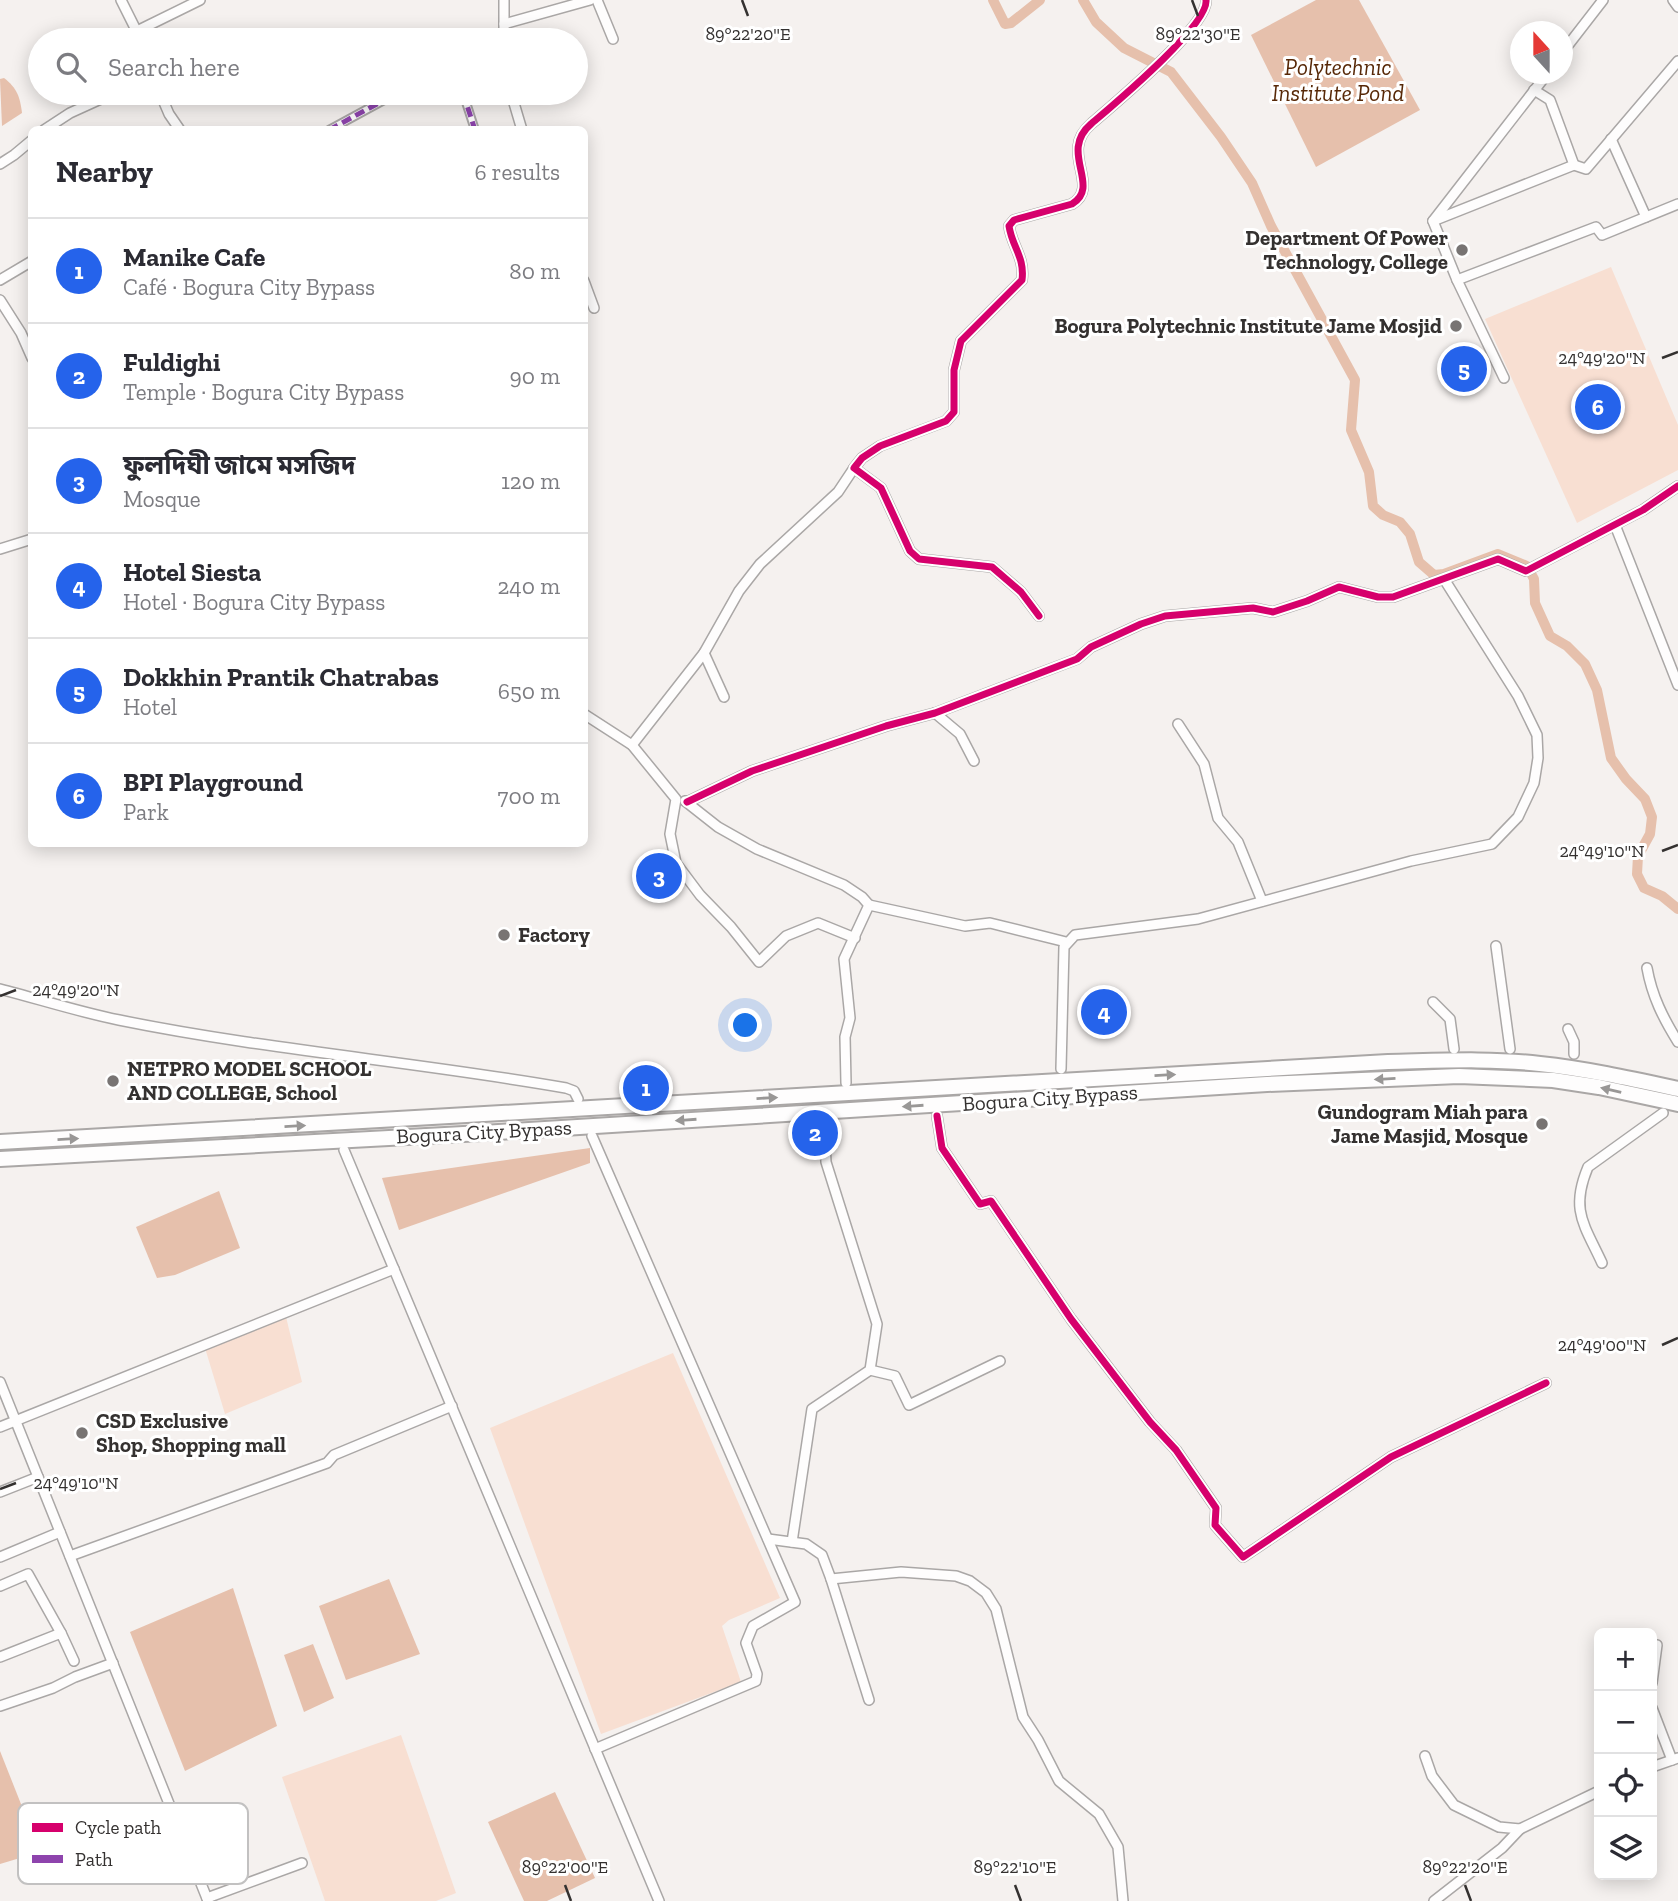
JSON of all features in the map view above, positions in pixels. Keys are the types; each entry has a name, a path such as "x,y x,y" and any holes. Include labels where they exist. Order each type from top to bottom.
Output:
{"highway":[{"name":"Bogura City Bypass","path":"0,1142 1388,1062 1537,1063 1593,1070 1678,1089"},
{"name":"Bogura City Bypass","path":"0,1159 482,1133 1267,1084 1459,1076 1553,1080 1678,1104"}],"street":[{"path":"121,0 135,28"},
{"path":"151,28 200,0"},
{"path":"504,0 504,28"},
{"path":"504,24 590,0"},
{"path":"597,0 613,39"},
{"path":"632,746 704,653 739,591 760,564 838,492 862,458 880,446 946,421 954,412 954,370 961,341 1022,280 1024,266 1010,235 1009,226 1014,220 1079,200 1084,191 1077,147 1083,131 1138,84 1198,23 1207,6 1206,0"},
{"path":"1573,39 1602,0"},
{"path":"1673,0 1678,7"},
{"path":"1433,220 1574,165 1586,169 1678,61"},
{"path":"1433,220 1539,84"},
{"path":"1534,90 1550,100 1574,165"},
{"path":"50,126 86,105"},
{"path":"165,105 177,126"},
{"path":"336,126 375,105"},
{"path":"468,105 474,126"},
{"path":"515,105 521,126"},
{"path":"1611,139 1647,217"},
{"path":"0,163 28,143"},
{"path":"1457,280 1596,227 1602,235 1678,204"},
{"path":"1433,220 1457,280 1504,378"},
{"path":"0,280 28,263"},
{"path":"588,292 594,308"},
{"path":"0,300 28,349"},
{"path":"855,468 881,488 911,551 919,559 992,567 1021,592 1039,616"},
{"path":"687,802 752,771 886,726 935,713 1077,659 1091,647 1141,624 1165,617 1253,608 1273,612 1339,587 1378,597 1393,597 1498,559 1526,570 1643,510 1678,486"},
{"path":"1615,525 1678,685"},
{"path":"0,549 28,539"},
{"path":"1061,1069 1064,947 1074,935 1198,919 1411,861 1492,844 1518,817 1534,783 1538,758 1537,735 1518,696 1444,579"},
{"path":"704,653 724,697"},
{"path":"935,713 960,734 974,761"},
{"path":"588,717 632,746 677,799 687,802 718,827 757,849 844,885 869,905 965,926 990,923 1066,942"},
{"path":"1178,724 1204,764 1218,818 1238,842 1262,901"},
{"path":"677,799 670,834 676,863 700,895 731,927 759,962 786,936 818,923 855,938"},
{"path":"846,1083 845,1037 850,1018 844,960 869,905"},
{"path":"1496,946 1510,1049"},
{"path":"1647,968 1658,1008 1678,1042"},
{"path":"0,989 116,1020 216,1038 566,1088 574,1091 578,1099"},
{"path":"1433,1002 1450,1019 1454,1049"},
{"path":"1568,1029 1574,1042 1574,1054"},
{"path":"1602,1263 1578,1210 1582,1180 1588,1167 1663,1113"},
{"path":"937,1116 942,1148 980,1204 992,1201 1071,1319 1150,1422 1176,1450 1216,1508 1215,1525 1243,1558 1391,1457 1546,1383"},
{"path":"824,1123 825,1162 877,1324 870,1370"},
{"path":"592,1136 795,1602 753,1626 746,1643 757,1674 756,1681 595,1749"},
{"path":"344,1150 659,1901"},
{"path":"0,1427 394,1269"},
{"path":"792,1542 812,1409 870,1370 895,1376 909,1405 1000,1361"},
{"path":"0,1382 169,1803"},
{"path":"70,1556 327,1463 334,1455 452,1406"},
{"path":"0,1492 38,1477"},
{"path":"0,1556 60,1532"},
{"path":"768,1539 806,1544 822,1555 869,1700"},
{"path":"831,1579 901,1572 956,1576 970,1581 986,1593 996,1609 1023,1717 1059,1781 1100,1814 1118,1847 1123,1901"},
{"path":"0,1586 28,1574 74,1661"},
{"path":"0,1657 61,1633"},
{"path":"0,1706 113,1663"},
{"path":"1657,1719 1675,1759 1657,1765"},
{"path":"1425,1756 1432,1776 1454,1805 1499,1828 1520,1829"},
{"path":"1434,1901 1502,1848 1520,1829 1594,1793"},
{"path":"208,1900 302,1863"}],"shaded area":[{"path":"1611,267 1678,425 1678,470 1577,523 1485,319"},
{"path":"286,1317 302,1382 225,1414 205,1348"},
{"path":"673,1353 780,1598 729,1620 722,1626 741,1682 601,1734 490,1428"},
{"path":"401,1735 456,1893 436,1901 325,1901 282,1777"}],"water":[{"name":"Polytechnic Institute Pond","path":"1316,0 1359,0 1420,110 1316,167 1251,35"},
{"path":"4,78 17,93 22,113 2,126 0,79"},
{"path":"590,1148 590,1163 399,1230 382,1178"},
{"path":"219,1191 240,1248 175,1275 157,1278 136,1227"},
{"path":"389,1579 420,1654 346,1680 319,1606"},
{"path":"233,1588 277,1726 185,1771 130,1632"},
{"path":"313,1644 334,1698 304,1712 284,1655"},
{"path":"0,1751 21,1803 18,1803 18,1859 0,1864"},
{"path":"555,1792 595,1878 547,1901 524,1901 488,1822"}],"waterway":[{"path":"993,0 1005,24 1011,23 1040,0"},
{"path":"1083,0 1096,22 1124,48 1171,72 1252,183 1271,226 1355,380 1351,430 1369,472 1373,506 1383,515 1400,522 1410,534 1419,562 1434,575 1444,574 1498,554 1527,566 1534,579 1535,603 1550,636 1567,646 1585,664 1597,690 1611,758 1645,799 1652,817 1650,834 1638,856 1637,874 1644,888 1662,896 1678,909"}],"marked path":[{"path":"336,126 375,105"},
{"path":"467,105 474,126"}],"cycle path":[{"path":"1039,616 1021,592 992,567 919,559 910,551 881,488 854,468 862,458 880,446 946,421 954,412 954,370 961,341 1022,280 1022,265 1009,226 1014,220 1072,204 1080,197 1083,188 1078,146 1082,135 1177,45 1203,12 1206,0"},
{"path":"687,802 752,771 886,726 935,713 1077,659 1091,647 1165,616 1253,608 1273,612 1339,587 1378,597 1393,597 1498,559 1526,571 1643,510 1678,486"},
{"path":"937,1116 942,1148 980,1204 991,1201 1071,1319 1150,1422 1176,1450 1216,1508 1215,1525 1243,1557 1391,1457 1546,1383"}],"place":[{"name":"Department Of Power Technology, College","path":"1462,250"},
{"name":"Bogura Polytechnic Institute Jame Mosjid","path":"1456,326"},
{"name":"Dokkhin Prantik Chatrabas","path":"1464,369"},
{"name":"BPI Playground","path":"1598,407"},
{"name":"ফুলদিঘী জামে মসজিদ","path":"659,876"},
{"name":"Factory","path":"504,935"},
{"name":"Hotel Siesta","path":"1104,1012"},
{"name":"NETPRO MODEL SCHOOL AND COLLEGE, School","path":"113,1081"},
{"name":"Manike Cafe","path":"646,1088"},
{"name":"Gundogram Miah para Jame Masjid, Mosque","path":"1542,1124"},
{"name":"Fuldighi","path":"815,1133"},
{"name":"CSD Exclusive Shop, Shopping mall","path":"82,1433"}]}
